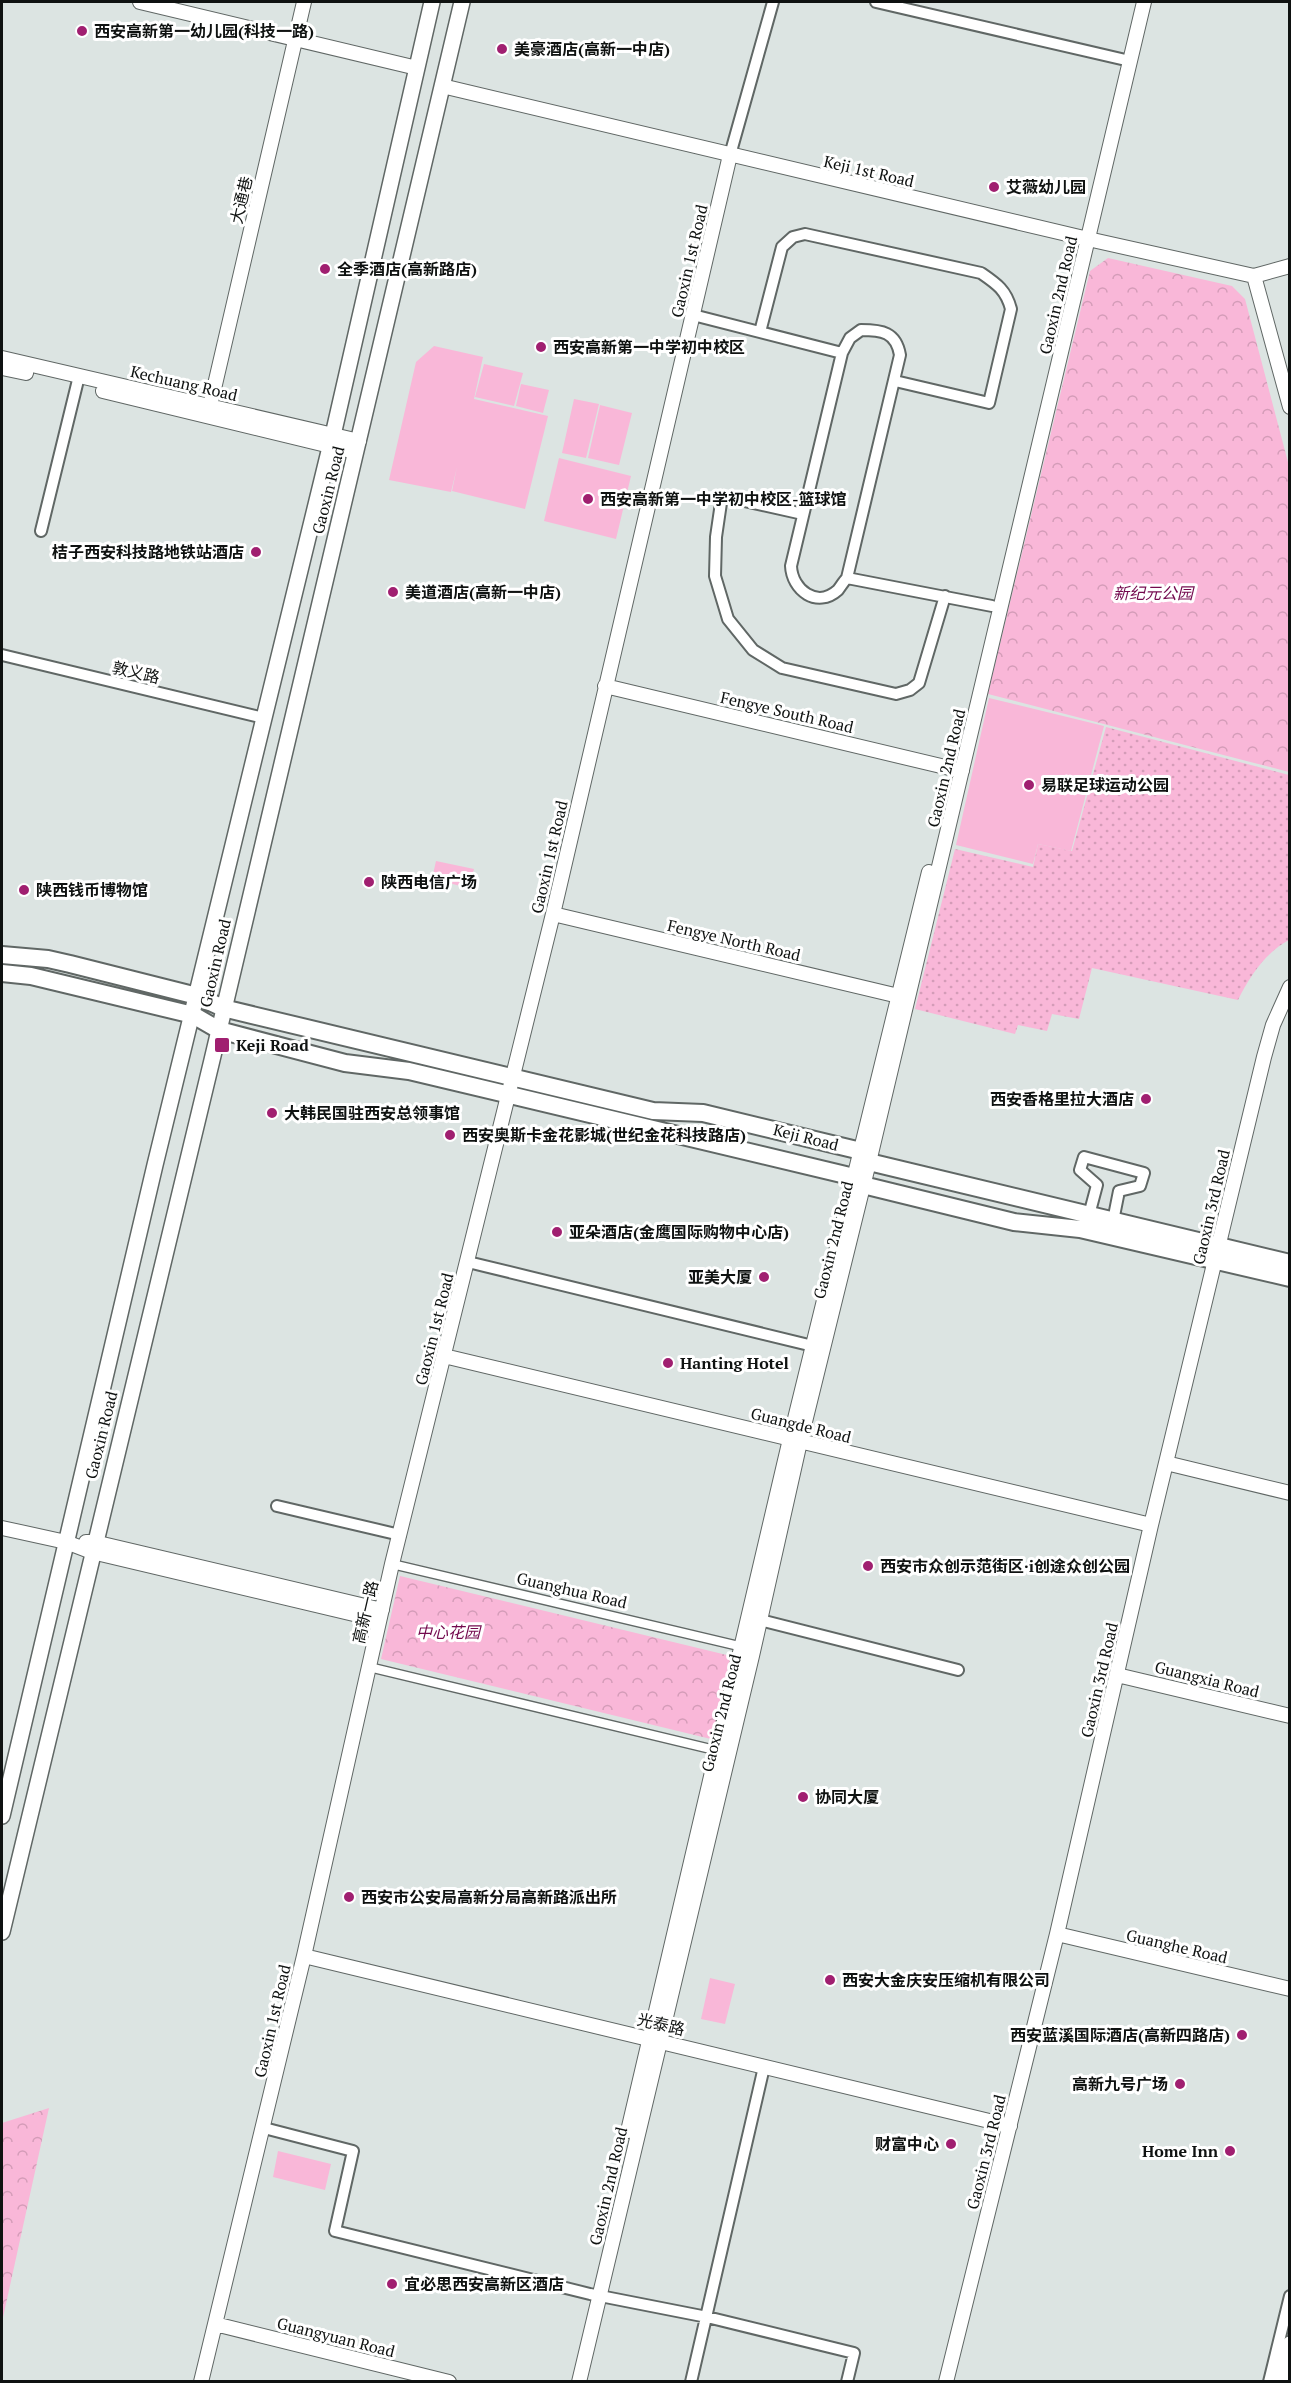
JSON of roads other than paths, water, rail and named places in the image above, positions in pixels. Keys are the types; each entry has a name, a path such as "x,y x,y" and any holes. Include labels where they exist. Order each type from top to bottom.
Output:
{"main road":[{"name":"Gaoxin Road","path":"2,1816 192,1015 332,440 432,2"},
{"name":"Gaoxin Road","path":"2,1932 219,1030 462,2"},
{"name":"Keji Road","path":"2,955 48,959 197,996 224,1008 1014,1222 1080,1229 1290,1263"},
{"path":"2,973 31,976 192,1015"},
{"name":"Keji Road","path":"192,1015 219,1030 345,1063 510,1085 653,1111 703,1113 1113,1221 1290,1278"},
{"path":"1280,2380 1290,2344"}],"street":[{"path":"140,2 417,68"},
{"name":"大通巷","path":"210,406 304,2"},
{"path":"730,155 772,2"},
{"path":"876,2 1126,60"},
{"name":"Gaoxin 2nd Road","path":"1126,60 1134,2"},
{"name":"Gaoxin 2nd Road","path":"655,2040 743,1647 865,1157 1126,60 1144,2"},
{"name":"Keji 1st Road","path":"442,86 1254,276 1290,266"},
{"name":"Gaoxin 1st Road","path":"392,1564 553,914 730,155"},
{"path":"760,332 783,247 793,237 805,234 981,273 1001,286 1011,309 989,403 894,381"},
{"name":"Gaoxin 2nd Road","path":"958,770 992,606 1084,238"},
{"path":"1254,276 1290,407"},
{"path":"693,315 842,353"},
{"path":"861,330 879,330 891,336 898,344 900,355 847,578 837,590 824,597 807,596 796,586 791,566 842,353 850,338 861,330"},
{"name":"Kechuang Road","path":"2,358 78,380 357,446"},
{"name":"Kechuang Road","path":"2,368 78,380 210,406 332,440"},
{"path":"41,531 78,380"},
{"path":"803,514 722,496 716,537 715,576 728,619 753,650 782,669 896,694 910,690 919,682 945,596"},
{"path":"847,578 992,606"},
{"name":"敦义路","path":"2,655 264,718"},
{"name":"Fengye South Road","path":"605,686 958,770"},
{"name":"Fengye North Road","path":"553,914 903,998"},
{"name":"Gaoxin 3rd Road","path":"946,2382 1057,1934 1151,1525 1264,1057 1279,1009 1290,987"},
{"path":"1089,1215 1097,1185 1080,1170 1084,1157 1144,1173 1140,1186 1119,1191 1113,1221"},
{"name":"Gaoxin 2nd Road","path":"570,2382 595,2294 655,2040 760,1620 813,1346 859,1181"},
{"path":"468,1262 813,1346"},
{"name":"Guangde Road","path":"444,1356 1151,1525"},
{"path":"1166,1463 1290,1492"},
{"path":"277,1506 400,1535"},
{"path":"2,1528 93,1547 381,1615"},
{"name":"Guanghua Road","path":"392,1564 743,1647"},
{"name":"高新一路","path":"369,1666 392,1564"},
{"path":"760,1620 958,1670"},
{"path":"369,1666 719,1751"},
{"name":"Gaoxin 1st Road","path":"201,2382 264,2127 369,1666"},
{"name":"Guangxia Road","path":"1117,1675 1290,1716"},
{"name":"Guanghe Road","path":"1057,1934 1290,1989"},
{"name":"光泰路","path":"304,1956 1010,2126"},
{"path":"691,2382 764,2067"},
{"path":"264,2127 353,2151 335,2231 595,2294 707,2317 854,2353 848,2382"},
{"name":"Gaoxin 2nd Road","path":"579,2382 595,2294"},
{"path":"1280,2380 1290,2296"},
{"name":"Guangyuan Road","path":"215,2324 449,2382"}],"place":[{"name":"西安高新第一幼儿园(科技一路)","path":"82,31"},
{"name":"美豪酒店(高新一中店)","path":"502,49"},
{"name":"艾薇幼儿园","path":"994,187"},
{"name":"全季酒店(高新路店)","path":"325,269"},
{"name":"西安高新第一中学初中校区","path":"541,347"},
{"name":"西安高新第一中学初中校区-篮球馆","path":"588,499"},
{"name":"桔子西安科技路地铁站酒店","path":"256,552"},
{"name":"美道酒店(高新一中店)","path":"393,592"},
{"name":"易联足球运动公园","path":"1029,785"},
{"name":"陕西电信广场","path":"369,882"},
{"name":"陕西钱币博物馆","path":"24,890"},
{"name":"Keji Road","path":"222,1045"},
{"name":"西安香格里拉大酒店","path":"1146,1099"},
{"name":"大韩民国驻西安总领事馆","path":"272,1113"},
{"name":"西安奥斯卡金花影城(世纪金花科技路店)","path":"450,1135"},
{"name":"亚朵酒店(金鹰国际购物中心店)","path":"557,1232"},
{"name":"亚美大厦","path":"764,1277"},
{"name":"Hanting Hotel","path":"668,1363"},
{"name":"西安市众创示范街区·i创途众创公园","path":"868,1566"},
{"name":"协同大厦","path":"803,1797"},
{"name":"西安市公安局高新分局高新路派出所","path":"349,1897"},
{"name":"西安大金庆安压缩机有限公司","path":"830,1980"},
{"name":"西安蓝溪国际酒店(高新四路店)","path":"1242,2035"},
{"name":"高新九号广场","path":"1180,2084"},
{"name":"财富中心","path":"951,2144"},
{"name":"Home Inn","path":"1230,2151"},
{"name":"宜必思西安高新区酒店","path":"392,2284"}],"park label":[{"name":"新纪元公园","path":"1153,593"},
{"name":"中心花园","path":"448,1632"}]}
